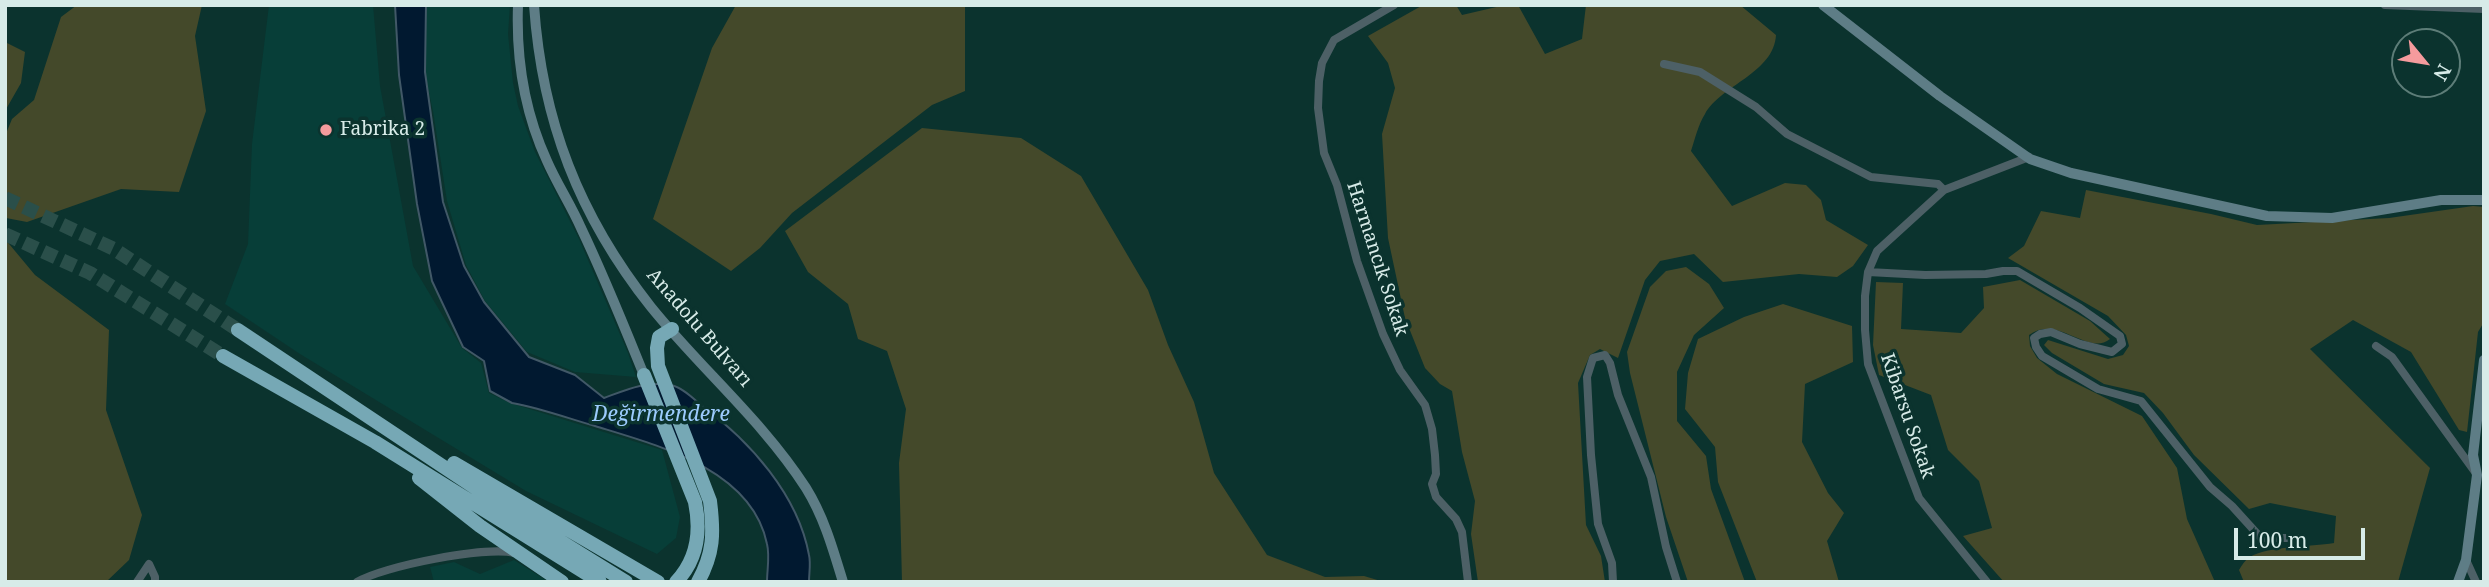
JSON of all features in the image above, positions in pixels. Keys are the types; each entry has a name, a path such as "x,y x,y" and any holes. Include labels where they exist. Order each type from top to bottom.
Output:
{"highway":[{"path":"672,329 659,337 658,366 710,501 712,546 698,582"},
{"path":"238,330 489,497 626,582"},
{"path":"223,356 375,442 600,582"},
{"path":"641,369 683,469 699,521 698,538 688,567 676,582"},
{"path":"385,426 444,457 658,582"},
{"path":"375,442 443,498 561,582"}],"street":[{"path":"518,5 517,41 521,81 533,125 582,230 641,369 658,366"},
{"name":"Anadolu Bulvarı","path":"534,5 545,90 568,167 597,230 651,307 751,416 807,490 829,534 843,582"},
{"name":"Harmancık Sokak","path":"1394,5 1334,40 1322,63 1318,108 1324,153 1337,186 1357,261 1383,334 1400,370 1425,405 1432,429 1435,455 1436,474 1432,484 1436,497 1456,519 1462,532 1468,582"},
{"path":"1823,5 1940,96 2029,158 2071,173 2267,216 2332,218 2441,200 2484,200"},
{"path":"2385,5 2484,9"},
{"path":"1664,64 1700,72 1756,107 1787,134 1871,177 1938,184 1944,190"},
{"name":"Kibarsu Sokak","path":"1987,582 1919,498 1910,476 1868,364 1865,330 1868,272 1877,251 1944,190 2029,158"},
{"path":"1868,272 1925,275 2017,271 2080,308 2120,336 2122,344 2112,352 2080,344 2051,332 2034,338 2042,356 2098,389 2141,401 2210,487 2232,506 2261,538 2302,538"},
{"path":"2376,346 2392,357 2477,475"},
{"path":"1613,582 1612,563 1598,524 1591,455 1587,377 1593,358 1598,355 1605,355 1610,363 1618,396 1651,477 1666,547 1677,582"},
{"path":"2458,582 2466,560 2477,475 2473,455 2484,360"},
{"path":"357,582 384,570 412,563 487,551 512,552 561,582"},
{"path":"2466,560 2476,582"},
{"path":"136,582 149,564 155,582"}],"shaded area":[{"path":"269,5 373,5 380,86 413,266 462,348 481,363 489,393 510,403 662,450 680,517 676,538 657,554 526,491 300,354 225,304 248,244 252,144"},
{"path":"423,5 510,5 508,34 518,106 535,152 579,239 636,377 575,372 527,352 485,301 466,265 447,201 422,61"},
{"path":"514,560 549,582 434,582 430,567 454,562 480,574"}],"green space":[{"path":"77,5 202,5 195,36 206,111 179,192 121,189 27,222 6,218 5,136 12,119 34,100 61,17"},
{"path":"736,5 965,5 965,91 932,105 792,213 760,248 731,271 653,219 712,48"},
{"path":"1423,5 1456,5 1462,15 1505,5 1518,5 1545,54 1582,39 1586,5 1740,5 1776,35 1773,48 1757,69 1723,95 1705,114 1691,151 1732,206 1785,183 1806,185 1821,200 1826,220 1868,245 1853,266 1837,277 1799,274 1723,282 1694,254 1660,261 1645,280 1618,358 1600,349 1590,355 1578,383 1586,525 1601,556 1605,582 1478,582 1471,534 1475,501 1462,452 1452,391 1440,384 1425,368 1405,318 1388,238 1382,134 1395,88 1388,63 1368,36"},
{"path":"5,42 25,52 21,83 5,111"},
{"path":"922,128 1021,138 1081,176 1148,290 1168,345 1194,402 1214,473 1267,555 1325,577 1364,576 1384,582 902,582 899,463 906,409 887,351 858,339 848,304 808,272 785,231"},
{"path":"2086,190 2257,225 2389,218 2473,206 2484,207 2484,322 2478,332 2467,432 2459,430 2411,352 2353,320 2310,349 2430,468 2398,582 2244,582 2239,570 2250,557 2258,553 2334,543 2336,516 2270,503 2249,509 2194,455 2163,413 2144,393 2104,384 2052,353 2044,345 2048,340 2108,359 2123,355 2129,346 2126,335 2108,316 2008,258 2024,246 2041,211 2080,218"},
{"path":"5,239 35,275 109,330 106,410 142,515 129,560 106,582 5,582"},
{"path":"1686,267 1709,284 1724,308 1694,335 1677,372 1677,421 1706,456 1711,489 1745,582 1688,582 1666,517 1630,373 1627,352 1650,287 1666,271"},
{"path":"2020,280 2090,321 2110,339 2092,343 2051,329 2029,335 2030,346 2037,358 2057,374 2142,416 2177,468 2187,519 2215,582 2004,582 1963,536 1992,528 1979,481 1948,450 1931,395 1879,375 1873,345 1876,282 1903,283 1901,329 1961,333 1984,308 1983,287"},
{"path":"1783,304 1852,326 1853,362 1805,384 1802,442 1828,493 1844,513 1827,541 1839,582 1757,582 1718,482 1715,447 1685,409 1688,373 1698,339 1744,317"}],"water":[{"name":"Değirmendere","path":"395,5 426,5 425,72 443,202 464,266 484,302 529,357 575,375 604,398 645,385 671,385 684,391 720,420 769,471 794,511 809,555 809,582 767,582 768,549 758,518 743,497 699,464 646,442 512,403 490,391 484,361 463,347 432,281 417,204 399,75"}],"tunnel":[{"path":"5,198 114,249 238,330"},
{"path":"5,234 90,273 223,356"}],"place":[{"name":"Fabrika 2","path":"326,130"}]}
